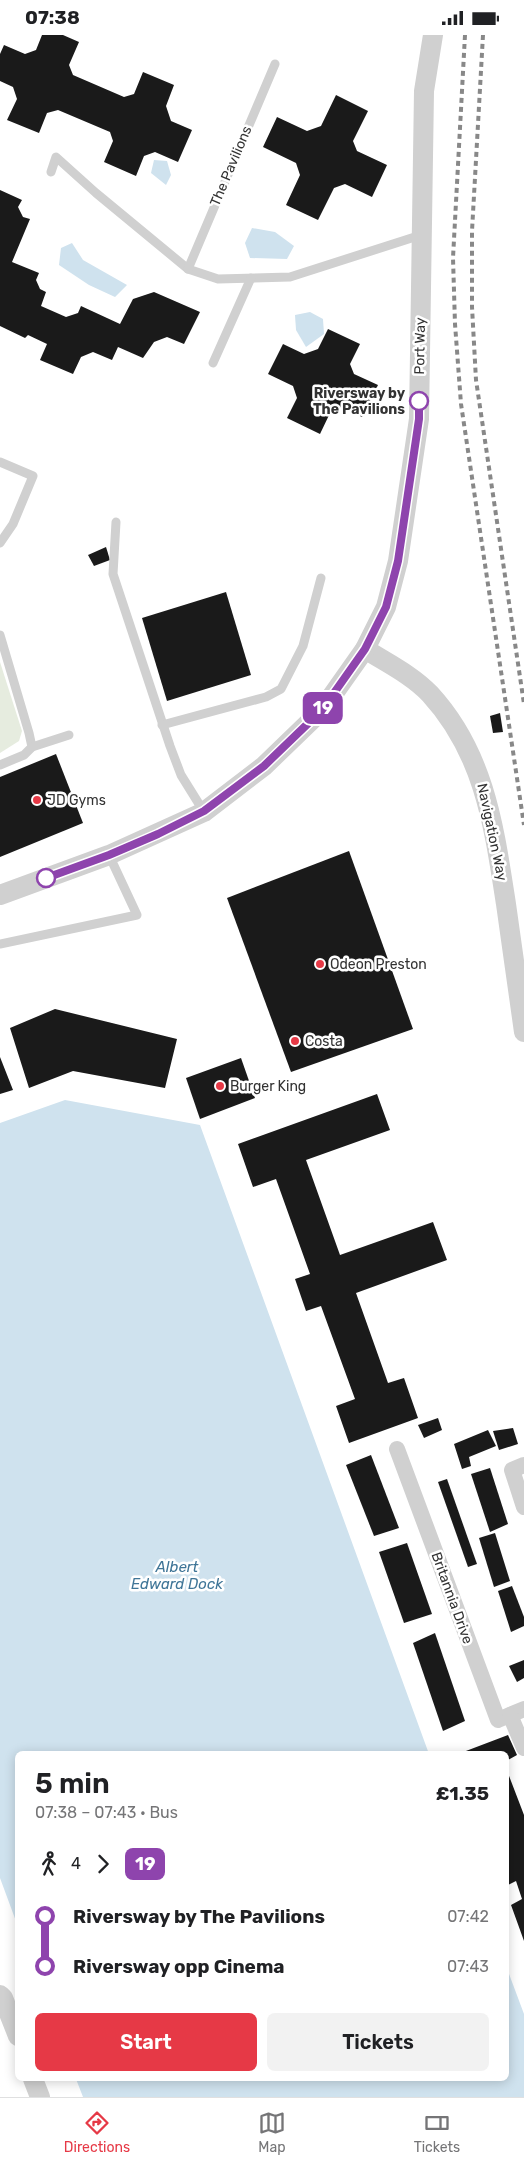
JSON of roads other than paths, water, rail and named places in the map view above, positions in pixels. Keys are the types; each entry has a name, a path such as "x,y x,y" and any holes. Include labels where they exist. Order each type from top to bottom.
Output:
{"street":[{"name":"Port Way","path":"0,895 109,855 158,834 204,811 264,766 322,710 365,649 386,607 398,561 419,419 424,91 433,35"},
{"name":"Navigation Way","path":"365,649 412,678 430,694 464,741 479,772 499,856 524,1032"},
{"name":"Britannia Drive","path":"397,1449 498,1720 517,1712"},
{"path":"524,1465 512,1471 524,1507"},
{"path":"517,1712 524,1748"},
{"path":"0,1995 3,1998 15,2029"},
{"path":"35,2081 40,2097"}],"lane":[{"name":"The Pavilions","path":"188,269 275,64"},
{"path":"51,171 56,157 96,193 188,269 218,279 290,277 422,235"},
{"path":"213,363 251,278"},
{"path":"0,462 33,476 13,524 0,543"},
{"path":"116,521 113,573 162,725 181,775 204,811"},
{"path":"162,725 266,697 280,689 303,646 321,578"},
{"path":"0,635 32,747"},
{"path":"0,765 20,758 32,747 69,735"},
{"path":"0,944 136,915 109,855"}],"water":[{"path":"154,160 167,161 171,175 166,185 151,173"},
{"path":"252,228 275,232 294,246 287,259 250,258 245,243"},
{"path":"72,243 83,260 127,285 115,297 89,285 59,265 61,248"},
{"path":"310,312 323,319 324,334 306,347 296,330 295,315"},
{"name":"Albert Edward Dock","path":"65,1100 200,1125 428,1751 15,1751 15,1919 0,1878 0,1123"},
{"path":"509,1974 524,2014 524,2097 83,2097 77,2081 509,2081"}],"railway":[{"path":"465,35 453,258 455,324 461,404 524,825"},
{"path":"483,35 472,231 472,307 476,380 524,704"}],"place":[{"name":"Riversway by The Pavilions","path":"419,401"},
{"name":"JD Gyms","path":"37,800"},
{"name":"Odeon Preston","path":"320,964"},
{"name":"Costa","path":"295,1041"},
{"name":"Burger King","path":"220,1086"}]}
